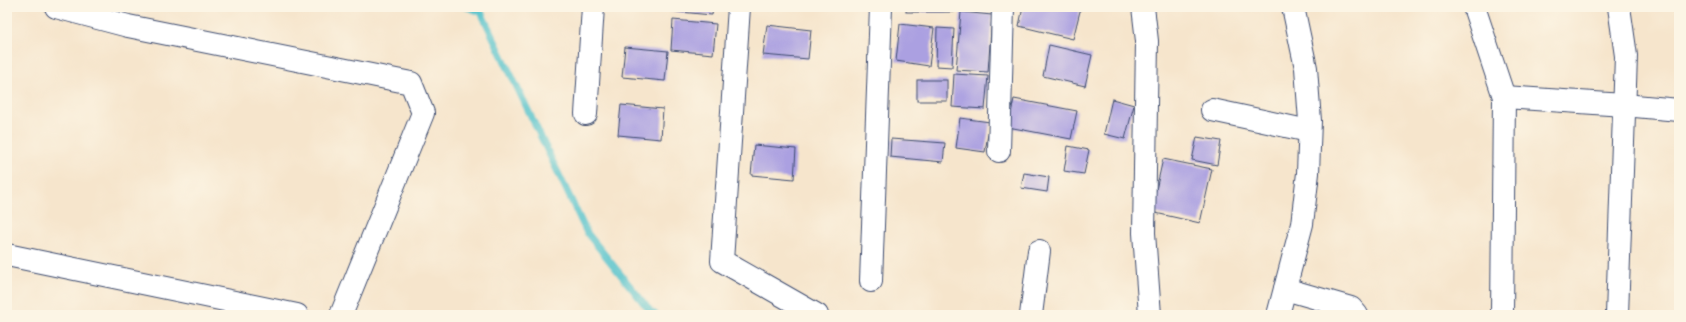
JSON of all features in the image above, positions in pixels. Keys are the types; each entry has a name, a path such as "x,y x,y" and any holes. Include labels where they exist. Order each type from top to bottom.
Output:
{"street":[{"path":"586,114 592,7"},
{"path":"738,7 722,261 817,315"},
{"path":"871,281 881,7"},
{"path":"999,151 1003,7"},
{"path":"1143,7 1147,41 1144,233 1150,315"},
{"path":"1278,315 1302,224 1308,173 1309,131 1306,68 1293,7"},
{"path":"1474,7 1504,97 1502,315"},
{"path":"1617,315 1626,56 1619,7"},
{"path":"61,8 128,26 411,83 423,113 341,315"},
{"path":"1504,97 1624,104 1679,110"},
{"path":"1212,110 1309,131"},
{"path":"1031,315 1039,251"},
{"path":"7,255 297,315"},
{"path":"1285,289 1351,308 1357,315"}],"building":[{"path":"670,7 713,7 712,15 669,11"},
{"path":"906,7 954,7 954,12 906,12"},
{"path":"1023,7 1081,7 1073,39 1019,26"},
{"path":"961,12 992,15 988,72 956,70"},
{"path":"673,20 716,24 713,54 671,50"},
{"path":"900,24 934,28 929,66 896,61"},
{"path":"767,25 811,30 808,59 763,55"},
{"path":"937,28 954,29 952,67 936,66"},
{"path":"1049,45 1092,55 1085,86 1043,76"},
{"path":"625,47 668,51 665,81 622,77"},
{"path":"954,74 988,76 985,109 952,107"},
{"path":"917,80 947,80 947,101 917,101"},
{"path":"1014,99 1077,111 1071,139 1008,127"},
{"path":"1112,99 1134,105 1125,139 1104,134"},
{"path":"621,105 663,109 661,139 618,135"},
{"path":"960,118 990,122 985,152 956,148"},
{"path":"1197,137 1221,141 1217,165 1192,160"},
{"path":"891,139 945,143 943,162 890,157"},
{"path":"754,145 796,149 794,179 751,175"},
{"path":"1068,146 1089,150 1084,174 1064,171"},
{"path":"1163,159 1212,169 1200,223 1151,212"},
{"path":"1024,173 1049,177 1047,192 1021,188"}],"waterway":[{"path":"467,7 481,12 587,233 651,312 656,315"}]}
